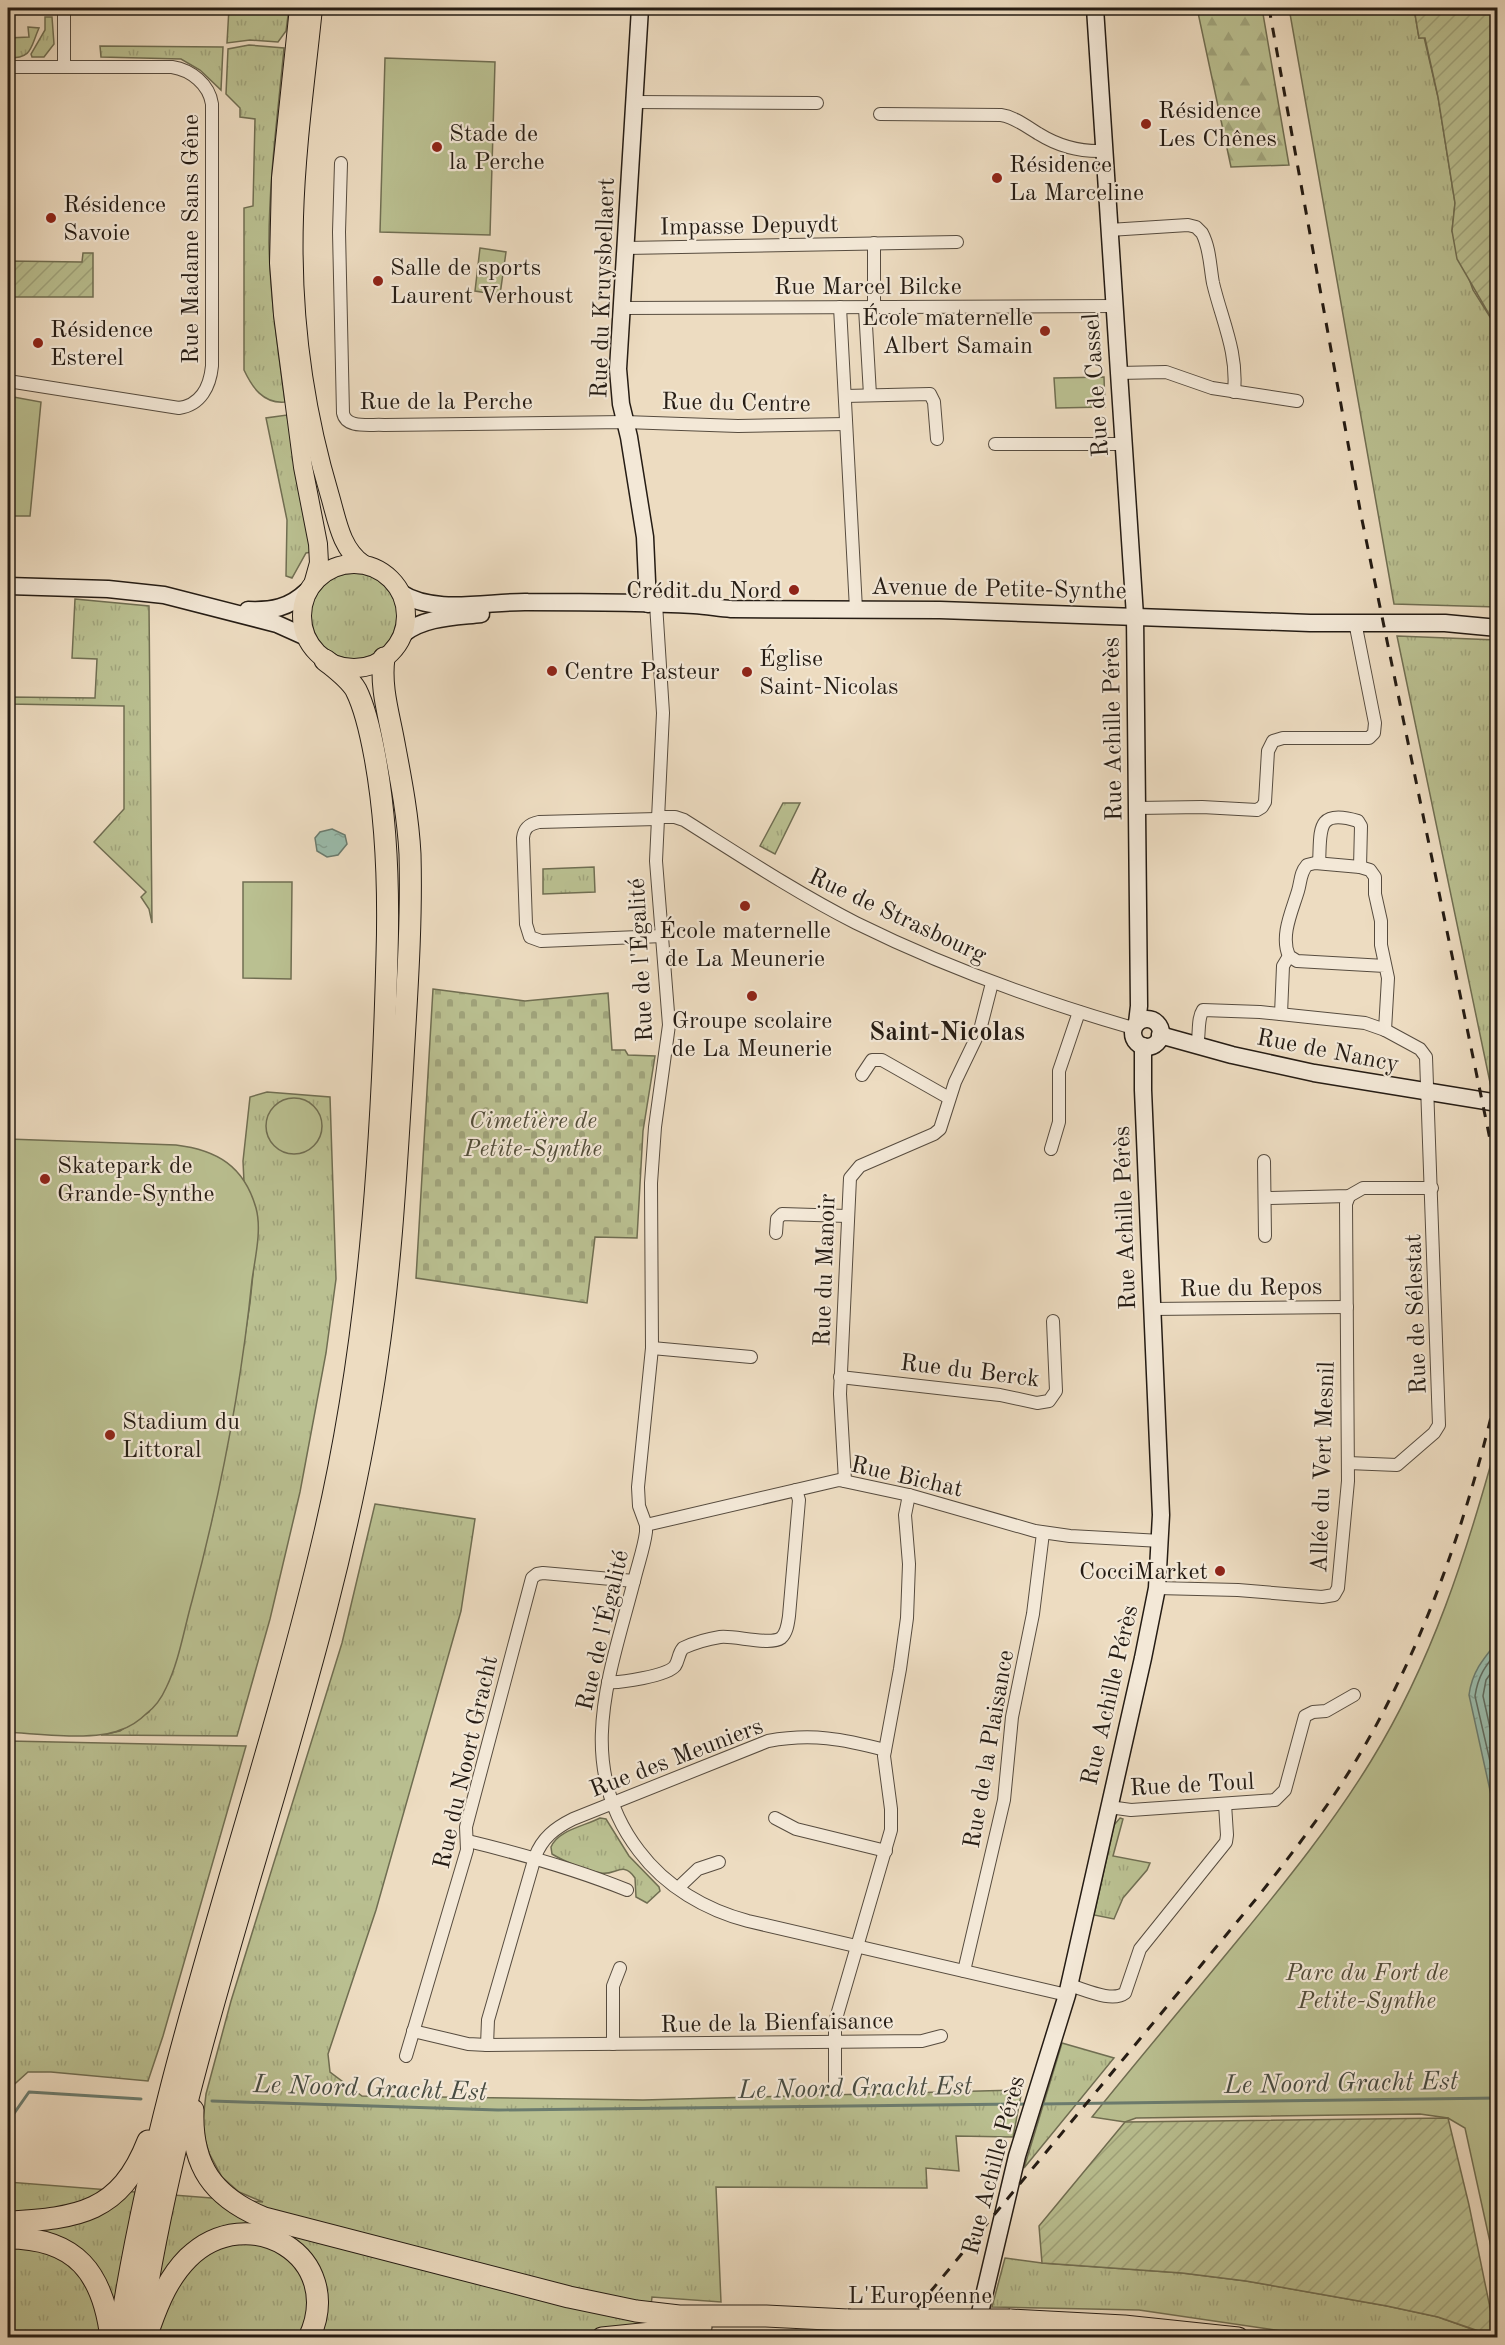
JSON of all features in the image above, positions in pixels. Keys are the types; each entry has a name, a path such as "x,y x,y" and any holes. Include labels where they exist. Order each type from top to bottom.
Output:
{"highway":[{"path":"119,2337 153,2161 290,1743 327,1608 356,1484 381,1336 397,1164 411,898 407,816 384,690 384,658"},
{"path":"139,2337 161,2216 181,2127 187,2062 311,1590 344,1443 367,1284 376,1186 385,1015 387,852 377,771 360,700 352,684 325,660"},
{"path":"8,2222 74,2214 98,2205 119,2191 134,2171 146,2149 187,2062"},
{"path":"187,2062 194,2138 200,2161 210,2182 221,2194 250,2212 273,2220 569,2297 636,2311 679,2316 766,2316 848,2320"},
{"path":"146,2337 166,2287 189,2257 217,2239 248,2234 270,2237 283,2243 296,2252 310,2271 317,2298 316,2316 309,2337"},
{"path":"8,2238 47,2243 67,2251 83,2265 103,2295 111,2337"},
{"name":"L'Européenne","path":"602,2337 703,2328 848,2320 1010,2320 1124,2326 1238,2337"}],"main road":[{"path":"299,8 281,178 279,263 284,324 303,467 318,544 319,563 301,611 306,636 312,648 325,660 342,667 355,668 372,665 384,658 396,646 403,634 406,615 401,593 387,575 363,564 346,546 318,456 305,384 297,323 295,190 313,8"},
{"path":"311,586 323,573 338,566 363,564"}],"street":[{"path":"8,67 64,67 64,8"},
{"name":"Rue du Kruysbellaert","path":"640,8 618,376 646,544 652,604"},
{"name":"Rue de Cassel","path":"1095,8 1135,616"},
{"name":"Rue Madame Sans Gêne","path":"8,381 184,408 200,398 208,384 212,366 212,104 209,93 199,80 184,70 172,67 64,67"},
{"path":"634,102 817,103"},
{"path":"880,114 1005,115 1063,146 1082,151 1104,151"},
{"name":"Rue de la Perche","path":"341,163 340,323 343,412 346,422 384,425 625,422"},
{"path":"1109,230 1188,225 1196,227 1202,233 1234,356 1236,371 1234,392"},
{"name":"Impasse Depuydt","path":"626,248 957,242"},
{"name":"Impasse Depuydt","path":"870,395 869,308 874,243"},
{"name":"Rue Marcel Bilcke","path":"622,308 1114,306"},
{"path":"840,308 856,609"},
{"path":"1119,374 1166,372 1206,386 1297,401"},
{"path":"845,396 930,394 934,402 937,439"},
{"name":"Rue du Centre","path":"625,422 738,426 846,424"},
{"path":"995,444 1124,444"},
{"path":"8,586 126,591 164,595 287,627 306,636"},
{"path":"194,602 243,610 270,610 290,604 311,586"},
{"name":"Avenue de Petite-Synthe","path":"401,593 417,601 445,604 551,602 652,604 731,609 856,609 1302,622 1445,623 1497,628"},
{"name":"Avenue de Petite-Synthe","path":"403,634 415,625 425,622 551,602"},
{"name":"Rue de l'Égalité","path":"652,604 663,713 656,868 669,1025 655,1127 651,1183 652,1348 638,1487 639,1506 646,1525 645,1541 602,1712 601,1744 604,1777 612,1803 624,1829 642,1855 678,1888 699,1902 731,1917 964,1971 1068,1990 1119,1996 1125,1993 1140,1949 1226,1842 1225,1804"},
{"name":"Rue Achille Pérès","path":"1135,616 1139,1006 1135,1025"},
{"name":"Avenue de Petite-Synthe","path":"1445,623 1497,619"},
{"path":"1137,808 1202,807 1257,810 1265,802 1268,751 1273,741 1283,738 1369,738 1374,730 1375,721 1355,622"},
{"path":"1319,863 1323,821 1329,818 1352,819 1358,821 1361,826 1360,867"},
{"name":"Rue de Strasbourg","path":"663,936 541,941 530,936 525,924 525,829 539,822 682,819 780,882 854,922 992,982 1079,1012 1135,1025"},
{"path":"1197,1045 1200,1014 1204,1010 1281,1014 1365,1023 1385,1030 1388,978 1381,945 1381,921 1375,894 1375,877 1370,870 1319,863 1307,865 1301,874 1299,888 1288,918 1289,956 1283,966 1281,1014"},
{"path":"1289,956 1297,961 1385,966"},
{"name":"Rue du Manoir","path":"845,1481 840,1377 848,1186 854,1171 863,1164 937,1132 944,1121 949,1098 978,1034 992,982"},
{"path":"1051,1149 1059,1122 1059,1071 1079,1012"},
{"path":"1144,1019 1152,1020 1158,1025 1160,1035 1153,1045 1143,1046 1134,1039 1135,1025 1144,1019"},
{"name":"Rue de Sélestat","path":"1348,1463 1397,1465 1434,1433 1439,1425 1427,1061 1420,1049 1385,1030"},
{"name":"Rue de Nancy","path":"1160,1035 1305,1072 1494,1103"},
{"name":"Rue Achille Pérès","path":"974,2337 1004,2207 1068,1990 1157,1588 1161,1541 1143,1046"},
{"path":"862,1075 872,1060 882,1060 949,1098"},
{"path":"1264,1161 1265,1236"},
{"path":"1265,1198 1349,1196 1363,1188 1432,1188"},
{"name":"Rue du Repos","path":"1152,1309 1347,1306 1346,1204 1349,1196"},
{"path":"776,1233 777,1219 782,1214 847,1216"},
{"name":"Allée du Vert Mesnil","path":"1157,1588 1238,1590 1322,1597 1334,1594 1339,1584 1348,1463 1347,1306"},
{"name":"Rue du Berck","path":"840,1377 1000,1395 1037,1403 1046,1402 1053,1398 1056,1388 1053,1320"},
{"path":"652,1348 751,1357"},
{"name":"Rue Bichat","path":"646,1525 834,1481 845,1481 909,1495 1043,1533 1161,1541"},
{"path":"608,1682 622,1683 670,1670 676,1664 681,1650 695,1644 724,1637 776,1640 783,1635 787,1627 790,1603 799,1500 796,1490"},
{"path":"835,2085 835,2022 886,1851 891,1820 885,1750 907,1618 909,1564 905,1515 909,1495"},
{"name":"Rue de la Plaisance","path":"964,1971 1005,1800 1012,1717 1033,1614 1043,1533"},
{"name":"Rue du Noort Gracht","path":"406,2056 467,1850 466,1827 532,1578 543,1573 634,1581"},
{"name":"Rue de Toul","path":"1109,1807 1131,1810 1272,1801 1280,1798 1285,1790 1305,1716 1313,1712 1326,1711 1354,1695"},
{"name":"Rue des Meuniers","path":"487,2046 488,2020 535,1857 543,1841 555,1829 612,1803 754,1746 779,1739 820,1736 885,1750"},
{"path":"775,1818 796,1829 886,1851"},
{"path":"468,1841 535,1857 583,1872 627,1890"},
{"path":"678,1888 698,1869 719,1863"},
{"path":"613,2044 612,1986 620,1968"},
{"name":"Rue de la Bienfaisance","path":"413,2031 468,2044 487,2046 922,2041 941,2036"}],"green space":[{"path":"229,8 289,8 286,31 278,42 250,40 227,43"},
{"path":"1197,8 1262,8 1289,165 1231,167"},
{"path":"1289,8 1414,8 1419,38 1424,37 1438,97 1455,203 1452,231 1473,290 1497,328 1497,607 1394,604"},
{"path":"1414,8 1492,8 1498,38 1497,328 1457,259 1452,231 1455,203 1438,97 1425,38 1419,38"},
{"path":"45,17 52,17 54,44 44,57 32,57 31,54 45,30"},
{"path":"28,27 39,28 30,51 16,58 8,58 8,38 29,37"},
{"path":"249,45 284,48 272,170 269,243 277,343 285,402 277,402 264,397 255,388 244,370 244,208 253,206 255,119 240,117 240,108 226,94 228,49"},
{"path":"100,46 223,47 221,90 200,70 181,59 101,57"},
{"name":"Stade de la Perche","path":"385,58 495,62 490,235 380,232"},
{"path":"480,248 506,252 500,295 475,291"},
{"path":"83,253 93,253 93,297 8,297 8,261 82,262"},
{"path":"1104,377 1105,407 1056,408 1054,378"},
{"path":"8,396 41,402 30,516 8,516"},
{"path":"287,415 312,552 306,553 292,578 286,576 287,520 266,418"},
{"path":"354,573 378,580 390,592 397,616 390,640 378,652 354,659 330,652 318,640 311,616 318,592 330,580"},
{"path":"75,599 149,606 152,923 149,909 141,897 146,892 94,842 124,809 124,706 8,704 8,697 95,698 97,659 72,658"},
{"path":"1397,636 1497,640 1497,1093 1492,1092"},
{"path":"783,803 800,803 775,854 760,846"},
{"path":"594,867 595,892 543,894 543,869"},
{"path":"243,882 292,882 291,979 243,978"},
{"name":"Cimetière de Petite-Synthe","path":"433,989 525,1001 608,993 612,1050 625,1050 628,1055 655,1056 643,1131 637,1238 595,1237 587,1303 416,1278"},
{"path":"267,1092 330,1097 336,1279 326,1353 300,1492 270,1619 237,1736 101,1735 120,1731 149,1712 172,1673 212,1518 232,1420 250,1303 258,1225 256,1210 244,1182 243,1161 250,1097"},
{"path":"294,1098 305,1100 314,1106 320,1115 322,1126 320,1137 314,1146 305,1152 294,1154 283,1152 274,1146 268,1137 266,1126 268,1115 274,1106 283,1100"},
{"name":"Stadium du Littoral","path":"8,1139 176,1145 204,1151 216,1156 236,1171 251,1193 258,1217 256,1253 242,1361 228,1442 212,1522 178,1656 171,1678 155,1705 135,1723 109,1733 65,1736 8,1732"},
{"name":"Parc du Fort de Petite-Synthe","path":"1497,1442 1497,2274 1465,2128 1448,2118 1420,2114 1136,2118 1125,2122 1092,2117 1293,1872 1326,1829 1371,1761 1412,1685 1446,1606"},
{"path":"375,1504 475,1519 461,1611 376,1910 328,2054 330,2072 362,2096 643,2100 1022,2090 1013,2137 956,2136 959,2171 926,2168 927,2188 716,2187 721,2302 652,2297 647,2337 8,2337 8,2182 263,2202 239,2192 222,2177 209,2153 202,2129 206,2094 231,2001 342,1643"},
{"path":"8,1741 246,1746 148,2081 28,2072 8,2090"},
{"path":"600,1818 606,1819 629,1856 659,1887 660,1891 647,1903 636,1897 635,1878 627,1870 601,1873 552,1854 551,1847 560,1836"},
{"path":"1120,1818 1123,1819 1113,1856 1150,1863 1147,1870 1123,1898 1114,1919 1094,1915 1114,1825"},
{"path":"1062,2043 1114,2058 1024,2168"},
{"path":"1448,2118 1469,2205 1496,2337 1438,2317 1246,2281 1182,2273 1042,2263 1039,2226 1125,2122"},
{"path":"1005,2258 1042,2263 1182,2273 1246,2281 1438,2317 1494,2337 1330,2338 1139,2310 992,2307"}],"water":[{"path":"332,829 345,835 347,844 338,855 327,857 317,851 315,838 320,832"},
{"path":"1497,1642 1497,1822 1469,1695 1475,1673"}],"waterway":[{"name":"Le Noord Gracht Est","path":"8,2122 29,2092 141,2099"},
{"name":"Le Noord Gracht Est","path":"1040,2104 1498,2098"},
{"name":"Le Noord Gracht Est","path":"212,2101 498,2110 1028,2104"}],"railway":[{"path":"1269,8 1361,515 1498,1178"},
{"path":"892,2338 1256,1899 1340,1787 1387,1705 1427,1618 1460,1527 1498,1388"}],"place":[{"name":"Résidence Les Chênes","path":"1146,124"},
{"name":"Stade de la Perche","path":"437,147"},
{"name":"Résidence La Marceline","path":"997,178"},
{"name":"Résidence Savoie","path":"51,218"},
{"name":"Salle de sports Laurent Verhoust","path":"378,281"},
{"name":"École maternelle Albert Samain","path":"1045,331"},
{"name":"Résidence Esterel","path":"38,343"},
{"name":"Crédit du Nord","path":"794,590"},
{"name":"Centre Pasteur","path":"552,671"},
{"name":"Église Saint-Nicolas","path":"747,672"},
{"name":"École maternelle de La Meunerie","path":"745,906"},
{"name":"Groupe scolaire de La Meunerie","path":"752,996"},
{"name":"Skatepark de Grande-Synthe","path":"45,1179"},
{"name":"Stadium du Littoral","path":"110,1435"},
{"name":"CocciMarket","path":"1220,1571"}],"district":[{"name":"Saint-Nicolas","path":"947,1031"}]}
